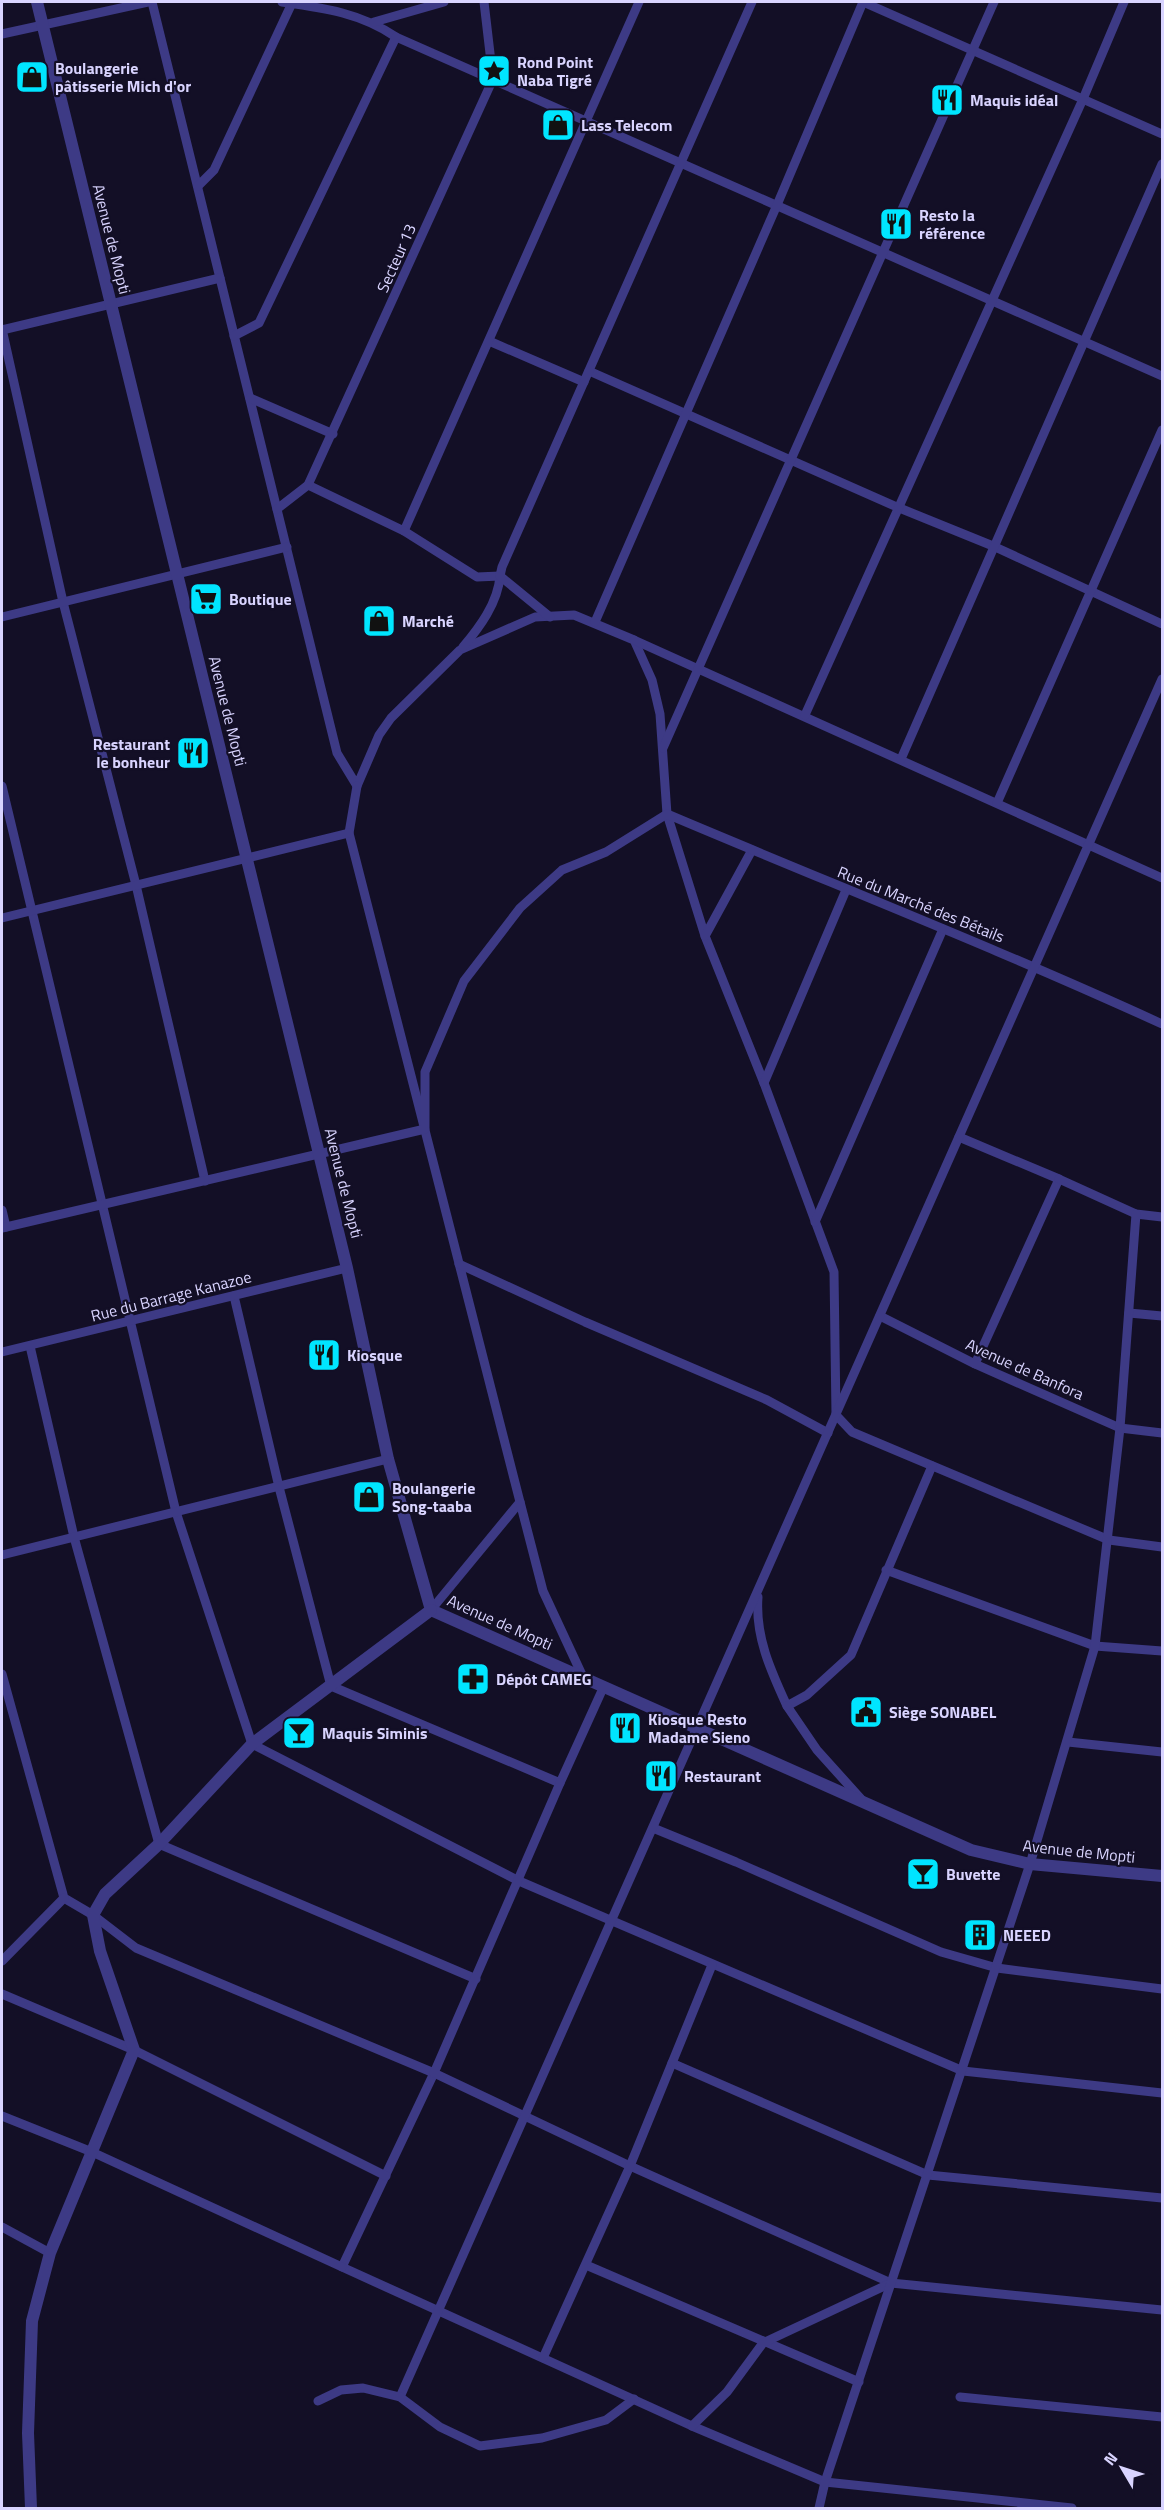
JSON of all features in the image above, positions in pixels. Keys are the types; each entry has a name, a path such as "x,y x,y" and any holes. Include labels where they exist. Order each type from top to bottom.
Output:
{"street":[{"name":"Avenue de Mopti","path":"37,2 347,1268 388,1459 431,1610 971,1850 1030,1864 1162,1876"},
{"path":"2,34 148,2"},
{"path":"152,2 337,753 357,786"},
{"path":"282,2 323,8 374,22 396,37 1162,376"},
{"path":"374,22 444,2"},
{"path":"484,2 493,79"},
{"path":"404,531 639,2"},
{"path":"584,1677 543,1591 349,833 357,786 379,735 391,718 460,650 480,626 584,381 752,2"},
{"path":"595,622 863,2 1162,134"},
{"path":"663,750 994,2"},
{"path":"804,715 1083,99 1124,2"},
{"path":"198,186 214,170 292,3"},
{"path":"234,336 259,322 396,37"},
{"name":"Secteur 13","path":"277,509 308,485 493,79"},
{"path":"901,759 1162,164"},
{"path":"205,1181 136,885 63,602 2,330 220,278"},
{"path":"489,341 584,381"},
{"path":"589,371 897,507 993,546 1162,624"},
{"path":"250,398 333,434"},
{"path":"997,803 1162,430"},
{"path":"308,485 404,531 477,577 500,576 550,617"},
{"path":"2,617 287,547"},
{"path":"460,650 535,617 574,615 699,667 1162,878"},
{"path":"634,640 652,680 660,714 667,814 705,936 764,1083 834,1272 836,1415 852,1432 1109,1540 1162,1547"},
{"path":"400,2397 1162,679"},
{"path":"2,786 128,1321 176,1512 252,1744 519,1881 963,2072 1162,2093"},
{"path":"425,1129 425,1072 464,981 520,908 561,870 606,852 667,814"},
{"name":"Rue du Marché des Bétails","path":"667,814 846,890 1036,966 1162,1024"},
{"path":"2,918 349,833"},
{"path":"705,936 752,849"},
{"path":"764,1083 846,890"},
{"path":"815,1222 943,929"},
{"path":"2,1210 4,1227 425,1129"},
{"path":"959,1137 1136,1214 1162,1217"},
{"path":"975,1364 1059,1179"},
{"path":"819,2508 825,2482 997,1968 1068,1742 1095,1646 1109,1540 1120,1428 1136,1214"},
{"path":"459,1264 585,1322 767,1400 828,1433"},
{"name":"Rue du Barrage Kanazoe","path":"2,1352 347,1268"},
{"path":"234,1296 279,1487 331,1686"},
{"path":"1129,1313 1162,1316"},
{"name":"Avenue de Banfora","path":"880,1316 975,1364 1120,1428 1162,1433"},
{"path":"30,1346 74,1537 159,1844"},
{"path":"2,1555 388,1459"},
{"path":"787,1706 807,1695 851,1655 932,1466"},
{"path":"31,2508 28,2433 32,2320 50,2253 135,2050 100,1951 93,1915 105,1894 159,1844 252,1744 431,1610 520,1503"},
{"path":"886,1570 1095,1646 1162,1651"},
{"path":"759,1589 757,1614 766,1662 787,1706 817,1750 864,1802"},
{"path":"2,1674 64,1898 93,1915 136,1948 434,2073 630,2166 891,2283 1162,2310"},
{"path":"331,1686 560,1783"},
{"path":"342,2267 434,2073 604,1686"},
{"path":"1068,1742 1162,1752"},
{"path":"653,1828 941,1952 997,1968 1162,1989"},
{"path":"159,1844 476,1979"},
{"path":"2,1961 64,1898"},
{"path":"543,2358 630,2166 712,1965"},
{"path":"2,1995 135,2050 386,2176"},
{"path":"672,2063 928,2175 1162,2198"},
{"path":"2,2116 92,2152 692,2426 825,2482 1072,2508"},
{"path":"2,2227 50,2253"},
{"path":"586,2265 762,2343 859,2382"},
{"path":"692,2426 727,2392 762,2343 891,2283"},
{"path":"318,2401 341,2390 363,2388 400,2397 441,2427 480,2446 542,2438 606,2420 634,2399"},
{"path":"960,2397 1162,2417"}],"place":[{"name":"Rond Point Naba Tigré","path":"494,71"},
{"name":"Boulangerie pâtisserie Mich d'or","path":"32,77"},
{"name":"Maquis idéal","path":"947,100"},
{"name":"Lass Telecom","path":"558,125"},
{"name":"Resto la référence","path":"896,224"},
{"name":"Boutique","path":"206,599"},
{"name":"Marché","path":"379,621"},
{"name":"Restaurant le bonheur","path":"193,753"},
{"name":"Kiosque","path":"324,1355"},
{"name":"Boulangerie Song-taaba","path":"369,1497"},
{"name":"Dépôt CAMEG","path":"473,1679"},
{"name":"Siège SONABEL","path":"866,1712"},
{"name":"Kiosque Resto Madame Sieno","path":"625,1728"},
{"name":"Maquis Siminis","path":"299,1733"},
{"name":"Restaurant","path":"661,1776"},
{"name":"Buvette","path":"923,1874"},
{"name":"NEEED","path":"980,1935"}]}
